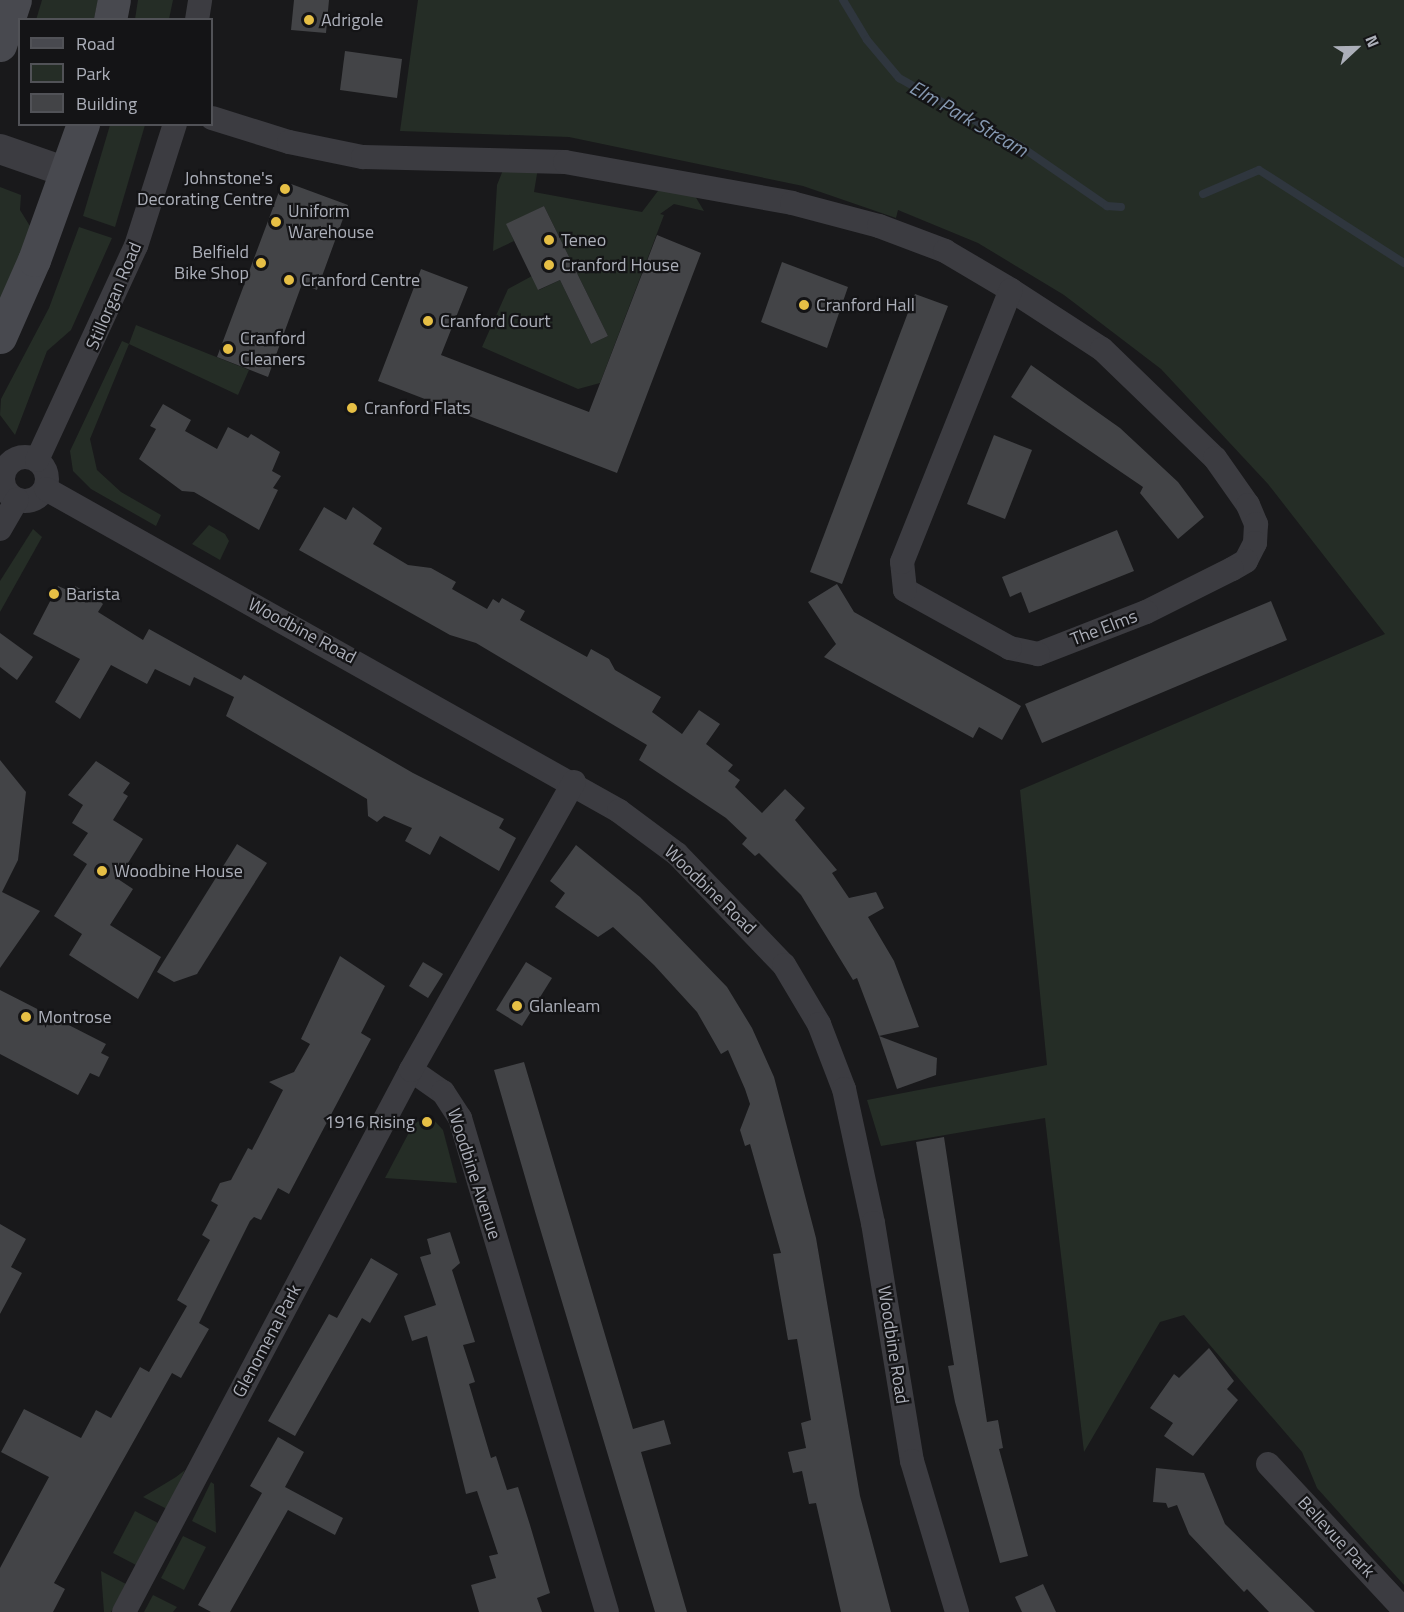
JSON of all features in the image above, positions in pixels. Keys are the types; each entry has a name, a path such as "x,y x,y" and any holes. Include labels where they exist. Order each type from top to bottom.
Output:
{"main road":[{"path":"0,45 15,0"},
{"path":"110,18 114,0"},
{"path":"0,337 82,126"}],"street":[{"path":"196,18 200,0"},
{"name":"The Elms","path":"213,118 290,142 363,157 566,162 792,203 879,226 945,251 1011,290 1102,349 1181,422 1215,458 1256,524 1255,543 1246,561 1146,612 1038,654 1010,648 905,590 902,562 1011,290"},
{"name":"Stillorgan Road","path":"17,455 136,246 174,126"},
{"path":"0,149 66,172"},
{"path":"17,455 46,470 46,489 36,499 17,500 6,491 3,477 17,455"},
{"name":"Woodbine Road","path":"46,489 122,535 318,638 574,783 677,854 723,899 784,965 819,1024 843,1089 873,1223 912,1461 957,1612"},
{"path":"0,529 17,500"},
{"path":"411,1070 574,783"},
{"name":"Glenomena Park","path":"124,1612 411,1070"},
{"name":"Woodbine Avenue","path":"411,1070 442,1092 460,1118 607,1612"},
{"name":"Bellevue Park","path":"1268,1464 1404,1610"}],"green space":[{"path":"42,0 98,0 94,18 37,18"},
{"path":"138,0 173,0 169,18 135,18"},
{"path":"418,0 1404,0 1404,1585 1317,1488 1302,1452 1184,1315 1160,1322 1084,1452 1045,1118 881,1146 867,1100 1047,1065 1020,790 1385,634 1268,484 1161,369 1064,295 978,243 898,210 896,218 803,186 569,137 400,131"},
{"path":"110,126 145,126 115,227 83,216"},
{"path":"538,168 534,192 642,212 661,187 695,196 704,211 674,204 660,214 664,215 600,383 578,389 482,347 508,289 532,276 539,290 560,280 591,344 608,336 544,206 507,225 514,241 493,251 497,185 503,170"},
{"path":"0,187 21,195 20,210 33,231 0,310"},
{"path":"79,227 112,238 71,330 47,351 15,435 0,415 1,399 49,308"},
{"path":"136,325 249,370 238,395 129,344"},
{"path":"122,341 129,344 90,439 97,470 121,492 161,515 156,526 91,489 73,471 70,451"},
{"path":"209,525 225,534 229,541 220,560 192,544"},
{"path":"33,529 42,537 0,612 0,581"},
{"path":"431,1117 443,1130 457,1183 385,1178 414,1123"},
{"path":"185,1470 167,1509 143,1497 176,1477"},
{"path":"211,1482 214,1484 216,1533 192,1521"},
{"path":"135,1511 158,1523 136,1565 113,1553"},
{"path":"183,1536 206,1547 184,1590 161,1578"},
{"path":"101,1571 126,1584 111,1612 104,1612"},
{"path":"153,1595 177,1607 173,1612 144,1612"}],"building":[{"name":"Adrigole","path":"294,0 329,0 326,33 291,30"},
{"path":"345,51 402,59 397,98 340,90"},
{"name":"Cranford Centre","path":"283,181 348,205 317,290 302,284 268,377 217,357"},
{"name":"Cranford House","path":"544,206 608,336 591,344 560,280 538,290 506,224"},
{"name":"Cranford Court","path":"657,235 701,253 617,473 378,381 421,269 468,287 441,355 589,412"},
{"name":"Cranford Hall","path":"782,262 848,287 827,348 761,322"},
{"path":"915,294 948,306 842,584 810,572"},
{"path":"1031,365 1120,428 1178,482 1204,517 1178,539 1140,493 1143,487 1011,397"},
{"path":"163,404 191,420 185,431 217,449 228,427 248,438 251,434 280,452 272,471 281,476 273,488 278,490 259,530 194,492 182,491 139,459 156,429 150,426"},
{"path":"994,435 1032,450 1005,519 967,504"},
{"path":"324,507 346,520 353,507 382,528 373,544 408,565 431,568 456,582 452,589 487,609 493,599 499,603 502,598 525,611 520,620 587,657 591,649 609,659 615,670 661,697 652,712 682,734 699,710 720,724 706,744 733,765 728,771 740,780 735,787 762,813 785,789 805,808 795,820 837,870 832,873 849,898 876,892 884,908 868,917 894,961 919,1027 879,1036 857,978 853,980 801,895 759,853 755,856 742,844 747,838 726,818 639,760 647,745 476,643 450,635 299,550"},
{"path":"1117,530 1134,571 1029,613 1021,592 1010,597 1002,577"},
{"path":"837,584 854,612 1021,706 1002,740 979,727 973,738 824,657 836,644 808,602"},
{"path":"58,586 72,592 75,586 97,598 103,604 98,612 143,640 149,629 241,680 244,675 413,773 504,819 499,828 516,838 499,871 440,836 430,855 405,841 412,828 384,816 377,822 368,816 367,799 226,716 234,697 194,677 190,686 155,669 147,684 111,665 80,719 55,702 80,659 33,634"},
{"path":"1271,601 1287,640 1042,743 1025,704"},
{"path":"0,633 33,657 17,680 0,667"},
{"name":"Montrose","path":"0,760 26,792 18,860 2,892 40,911 0,968"},
{"name":"Woodbine House","path":"96,761 130,783 123,793 128,796 113,820 143,839 118,879 133,889 110,925 161,957 138,999 69,955 82,934 54,916 87,864 73,855 88,833 72,823 83,805 68,795"},
{"path":"237,844 267,863 197,974 174,982 157,972"},
{"path":"576,845 640,897 727,987 752,1028 774,1077 816,1238 860,1496 891,1612 841,1612 816,1503 809,1504 802,1471 793,1473 788,1452 806,1448 801,1423 811,1420 797,1339 788,1340 773,1254 781,1253 750,1144 745,1146 740,1130 750,1104 745,1089 728,1050 721,1054 697,1012 654,965 613,927 598,937 555,907 565,893 550,881"},
{"path":"340,956 385,986 361,1033 371,1039 289,1194 278,1188 261,1220 254,1217 250,1221 199,1323 209,1329 181,1378 172,1373 54,1583 65,1589 53,1612 0,1612 0,1568 49,1477 1,1452 24,1409 81,1438 96,1410 111,1418 140,1367 149,1372 187,1306 177,1300 210,1240 202,1235 218,1205 211,1201 220,1183 231,1180 248,1148 252,1150 283,1090 269,1082 294,1072 310,1044 301,1039"},
{"path":"423,962 443,974 428,998 409,986"},
{"path":"526,962 552,978 522,1026 496,1010"},
{"name":"Montrose","path":"0,990 106,1044 101,1053 109,1057 99,1077 90,1073 78,1095 0,1054"},
{"path":"879,1036 937,1058 936,1075 897,1089"},
{"path":"524,1062 633,1429 664,1420 671,1444 641,1452 687,1612 655,1612 536,1215 494,1070"},
{"path":"944,1137 987,1422 998,1420 1003,1448 999,1449 1028,1556 1000,1563 955,1402 948,1366 954,1365 916,1142"},
{"path":"0,1224 26,1239 11,1267 22,1273 0,1314"},
{"path":"450,1232 460,1263 452,1270 475,1342 463,1345 475,1382 469,1384 491,1458 496,1456 507,1490 518,1487 550,1593 537,1598 542,1612 479,1612 471,1585 496,1578 489,1556 498,1554 477,1491 466,1494 427,1336 412,1341 404,1316 436,1305 420,1257 431,1254 427,1239"},
{"path":"371,1258 398,1274 370,1323 362,1318 295,1436 268,1421 329,1314 337,1318"},
{"path":"1209,1348 1234,1381 1227,1389 1238,1400 1193,1456 1164,1436 1173,1423 1150,1408 1174,1374 1179,1378"},
{"path":"278,1437 304,1452 285,1487 343,1518 335,1535 288,1510 230,1612 211,1612 198,1605 262,1493 250,1486"},
{"path":"1156,1468 1204,1473 1225,1524 1315,1612 1269,1612 1247,1589 1244,1592 1189,1534 1177,1505 1168,1508 1166,1503 1153,1502"},
{"path":"1043,1584 1056,1612 1022,1612 1015,1597"}],"waterway":[{"name":"Elm Park Stream","path":"843,0 867,40 899,78 1020,146 1107,206 1121,207"},
{"name":"Elm Park Stream","path":"1203,194 1259,170 1404,263"}],"place":[{"name":"Adrigole","path":"309,20"},
{"name":"Johnstone's Decorating Centre","path":"285,189"},
{"name":"Uniform Warehouse","path":"276,222"},
{"name":"Teneo","path":"549,240"},
{"name":"Belfield Bike Shop","path":"261,263"},
{"name":"Cranford House","path":"549,265"},
{"name":"Cranford Centre","path":"289,280"},
{"name":"Cranford Hall","path":"804,305"},
{"name":"Cranford Court","path":"428,321"},
{"name":"Cranford Cleaners","path":"228,349"},
{"name":"Cranford Flats","path":"352,408"},
{"name":"Barista","path":"54,594"},
{"name":"Woodbine House","path":"102,871"},
{"name":"Glanleam","path":"517,1006"},
{"name":"Montrose","path":"26,1017"},
{"name":"1916 Rising","path":"427,1122"}]}
